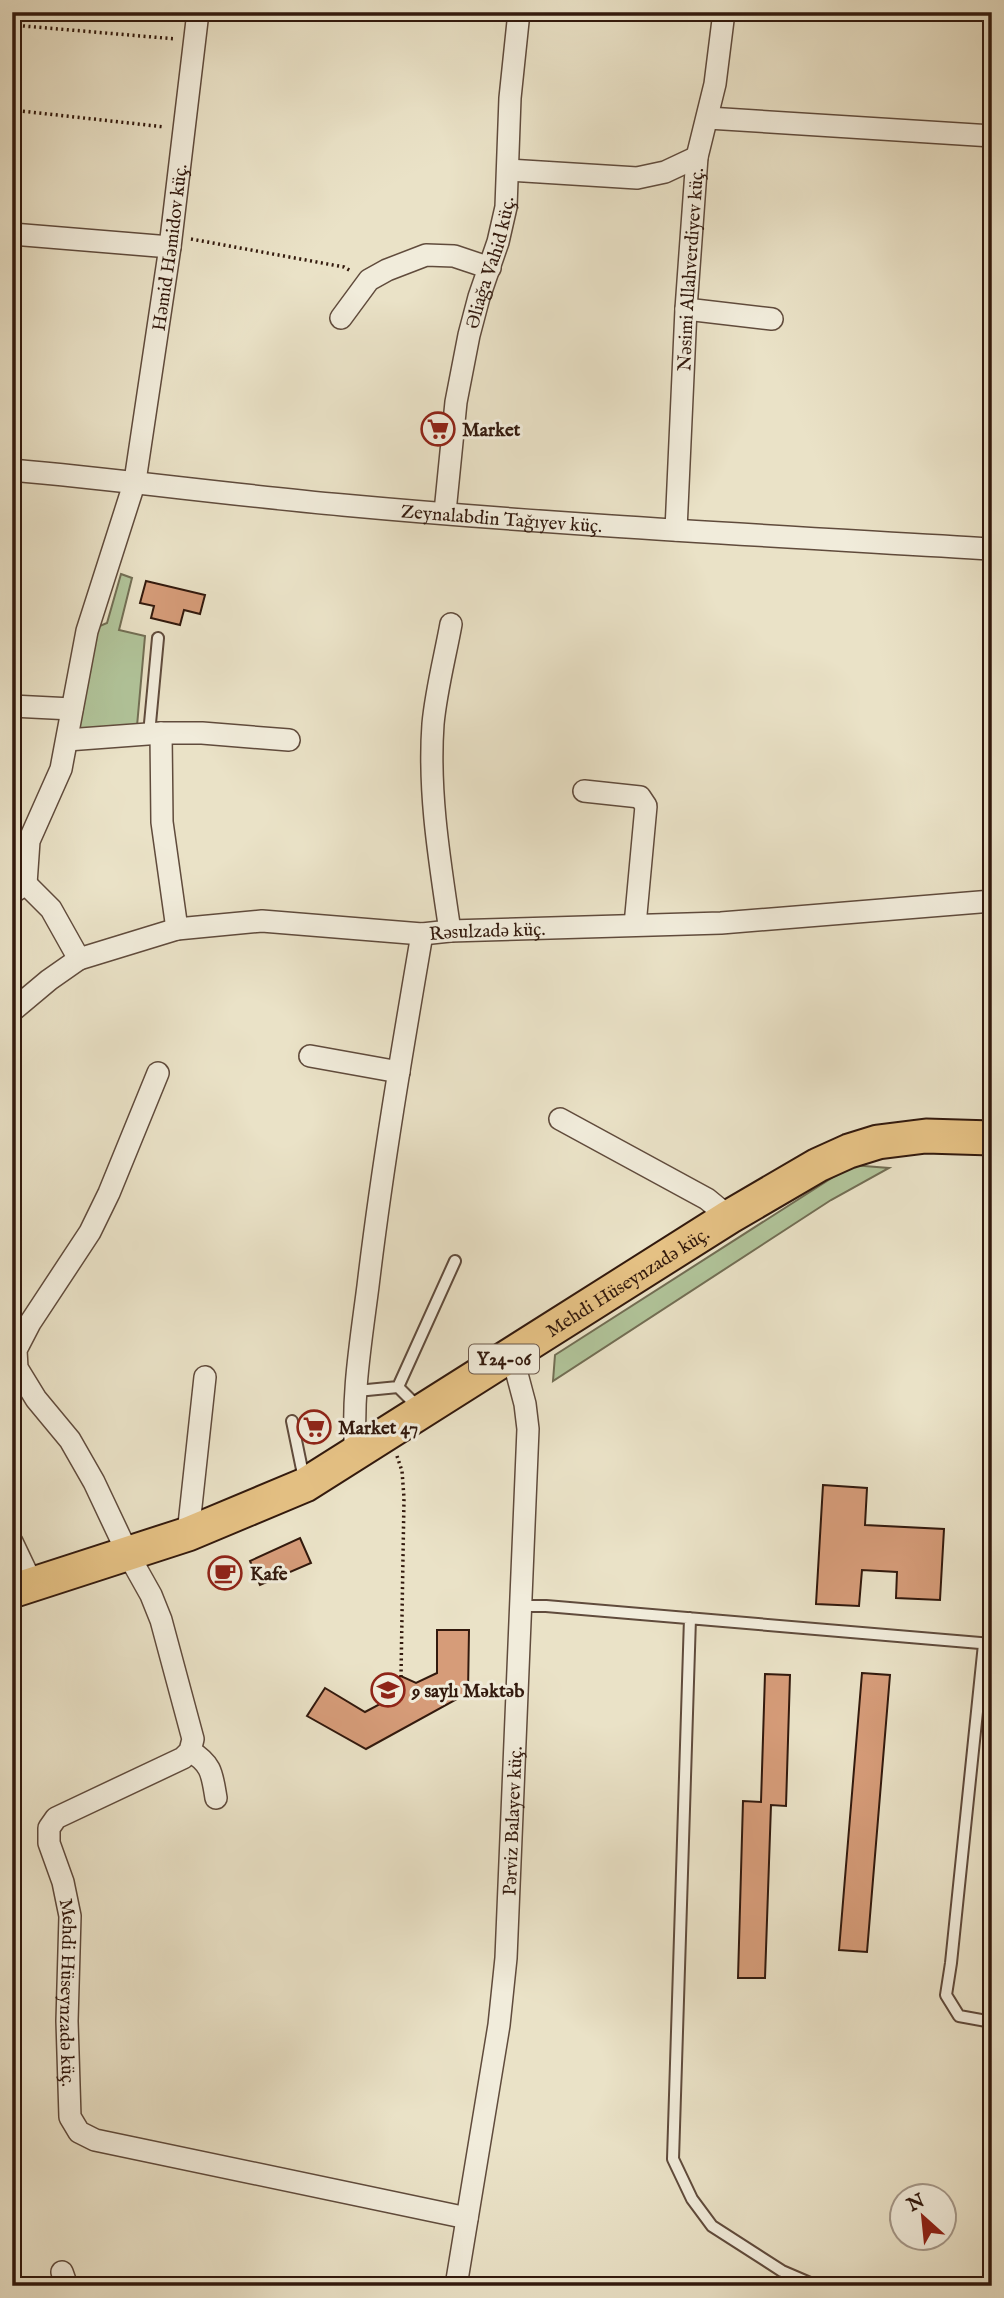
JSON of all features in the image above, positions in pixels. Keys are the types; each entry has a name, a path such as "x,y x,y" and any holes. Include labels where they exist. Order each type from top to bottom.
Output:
{"main road":[{"name":"Mehdi Hüseynzadə küç.","path":"22,1587 188,1534 305,1485 729,1217 818,1165 869,1145 926,1136 992,1138"}],"street":[{"name":"Həmid Həmidov küç.","path":"135,481 171,241 198,12"},
{"name":"Əliağa Vahid küç.","path":"445,512 456,402 469,335 506,207 510,98 519,12"},
{"name":"Nəsimi Allahverdiyev küç.","path":"676,530 686,309 698,157 715,84 724,12"},
{"path":"708,118 992,136"},
{"path":"508,170 637,178 665,172 698,157"},
{"path":"12,234 171,241"},
{"path":"341,318 369,279 426,255 454,256 489,268"},
{"path":"686,309 772,319"},
{"name":"Zeynalabdin Tağıyev küç.","path":"12,470 135,481 273,499 676,530 992,549"},
{"path":"12,1011 79,959 51,909 19,889 29,841 61,769 87,631 135,481"},
{"path":"450,931 437,838 432,766 433,722 452,624"},
{"path":"12,706 72,709"},
{"path":"67,740 202,733 289,740"},
{"path":"155,734 162,822 177,929"},
{"path":"584,791 639,797 646,806 635,925"},
{"name":"Rəsulzadə küç.","path":"79,959 177,929 262,921 422,934 721,923 992,901"},
{"path":"356,1455 353,1423 371,1261 422,934"},
{"path":"310,1055 399,1072"},
{"path":"158,1073 109,1193 90,1232 30,1323 16,1350 17,1368 36,1399 70,1440 151,1595 161,1620 193,1740 190,1751 202,1758 211,1769 216,1798"},
{"path":"560,1119 707,1199 729,1217"},
{"name":"Pərviz Balayev küç.","path":"456,2286 499,2025 506,1958 528,1429 525,1404 512,1355"},
{"path":"188,1534 205,1377"},
{"path":"12,1542 22,1587"},
{"name":"Mehdi Hüseynzadə küç.","path":"190,1751 183,1758 56,1818 49,1828 49,1843 64,1882 70,1916 67,2021 70,2118 79,2132 95,2140 467,2218"}],"lane":[{"path":"155,734 158,638"},
{"path":"398,1387 455,1261"},
{"path":"357,1391 398,1387"},
{"path":"398,1387 423,1412"},
{"path":"292,1421 305,1485"},
{"path":"520,1606 546,1606 988,1644 946,1995 960,2016 992,2022"},
{"path":"690,1618 673,2159 692,2199 712,2226 782,2271 817,2286"}],"path":[{"path":"12,25 195,40"},
{"path":"12,110 184,130"},
{"path":"171,241 344,267 369,279"},
{"path":"387,1435 402,1471 401,1676"}],"green space":[{"path":"121,574 132,578 119,630 145,636 137,726 78,730 95,628 107,623"},
{"path":"852,1165 889,1168 831,1200 553,1381 555,1355"}],"building":[{"path":"146,581 205,595 200,614 184,610 180,625 151,618 154,606 140,603"},
{"path":"823,1485 867,1488 865,1525 944,1529 940,1600 896,1598 897,1572 862,1570 859,1606 816,1604"},
{"path":"300,1538 311,1563 260,1585 250,1561"},
{"path":"437,1630 469,1630 468,1693 366,1749 307,1716 325,1688 365,1712 384,1702 385,1685 401,1676 416,1683 437,1673"},
{"path":"862,1673 890,1675 867,1952 839,1950"},
{"path":"765,1674 790,1675 786,1806 771,1805 765,1978 738,1978 743,1801 761,1802"}],"place":[{"name":"Market","path":"438,429"},
{"name":"Market 47","path":"314,1427"},
{"name":"Kafe","path":"225,1573"},
{"name":"9 saylı Məktəb","path":"388,1690"}]}
